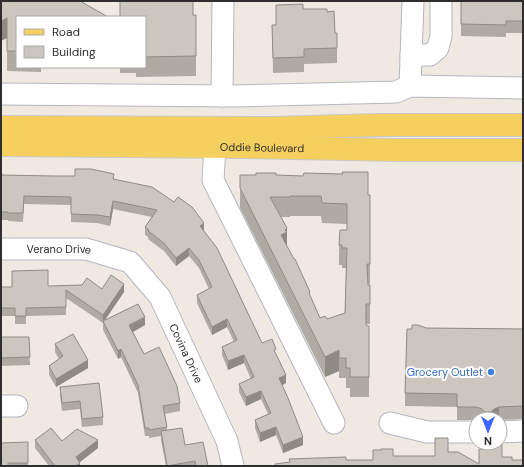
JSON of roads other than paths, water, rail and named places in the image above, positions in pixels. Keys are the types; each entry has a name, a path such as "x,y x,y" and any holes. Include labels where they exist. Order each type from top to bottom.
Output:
{"main road":[{"name":"Oddie Boulevard","path":"1,127 274,128 378,125 523,125"},
{"name":"Oddie Boulevard","path":"1,146 215,146 397,150 523,150"}],"street":[{"path":"222,96 223,1"},
{"path":"410,86 412,1"},
{"path":"411,54 430,55 438,48 441,36 441,1"},
{"path":"1,94 222,96 396,92 410,86 523,88"},
{"path":"215,146 213,180 334,423"},
{"name":"Verano Drive","path":"1,249 86,249 116,258"},
{"name":"Covina Drive","path":"116,258 130,262 160,296 227,441 233,466"},
{"path":"390,423 427,432 468,432"},
{"path":"508,432 523,431"}],"place":[{"name":"Grocery Outlet","path":"491,372"}]}
